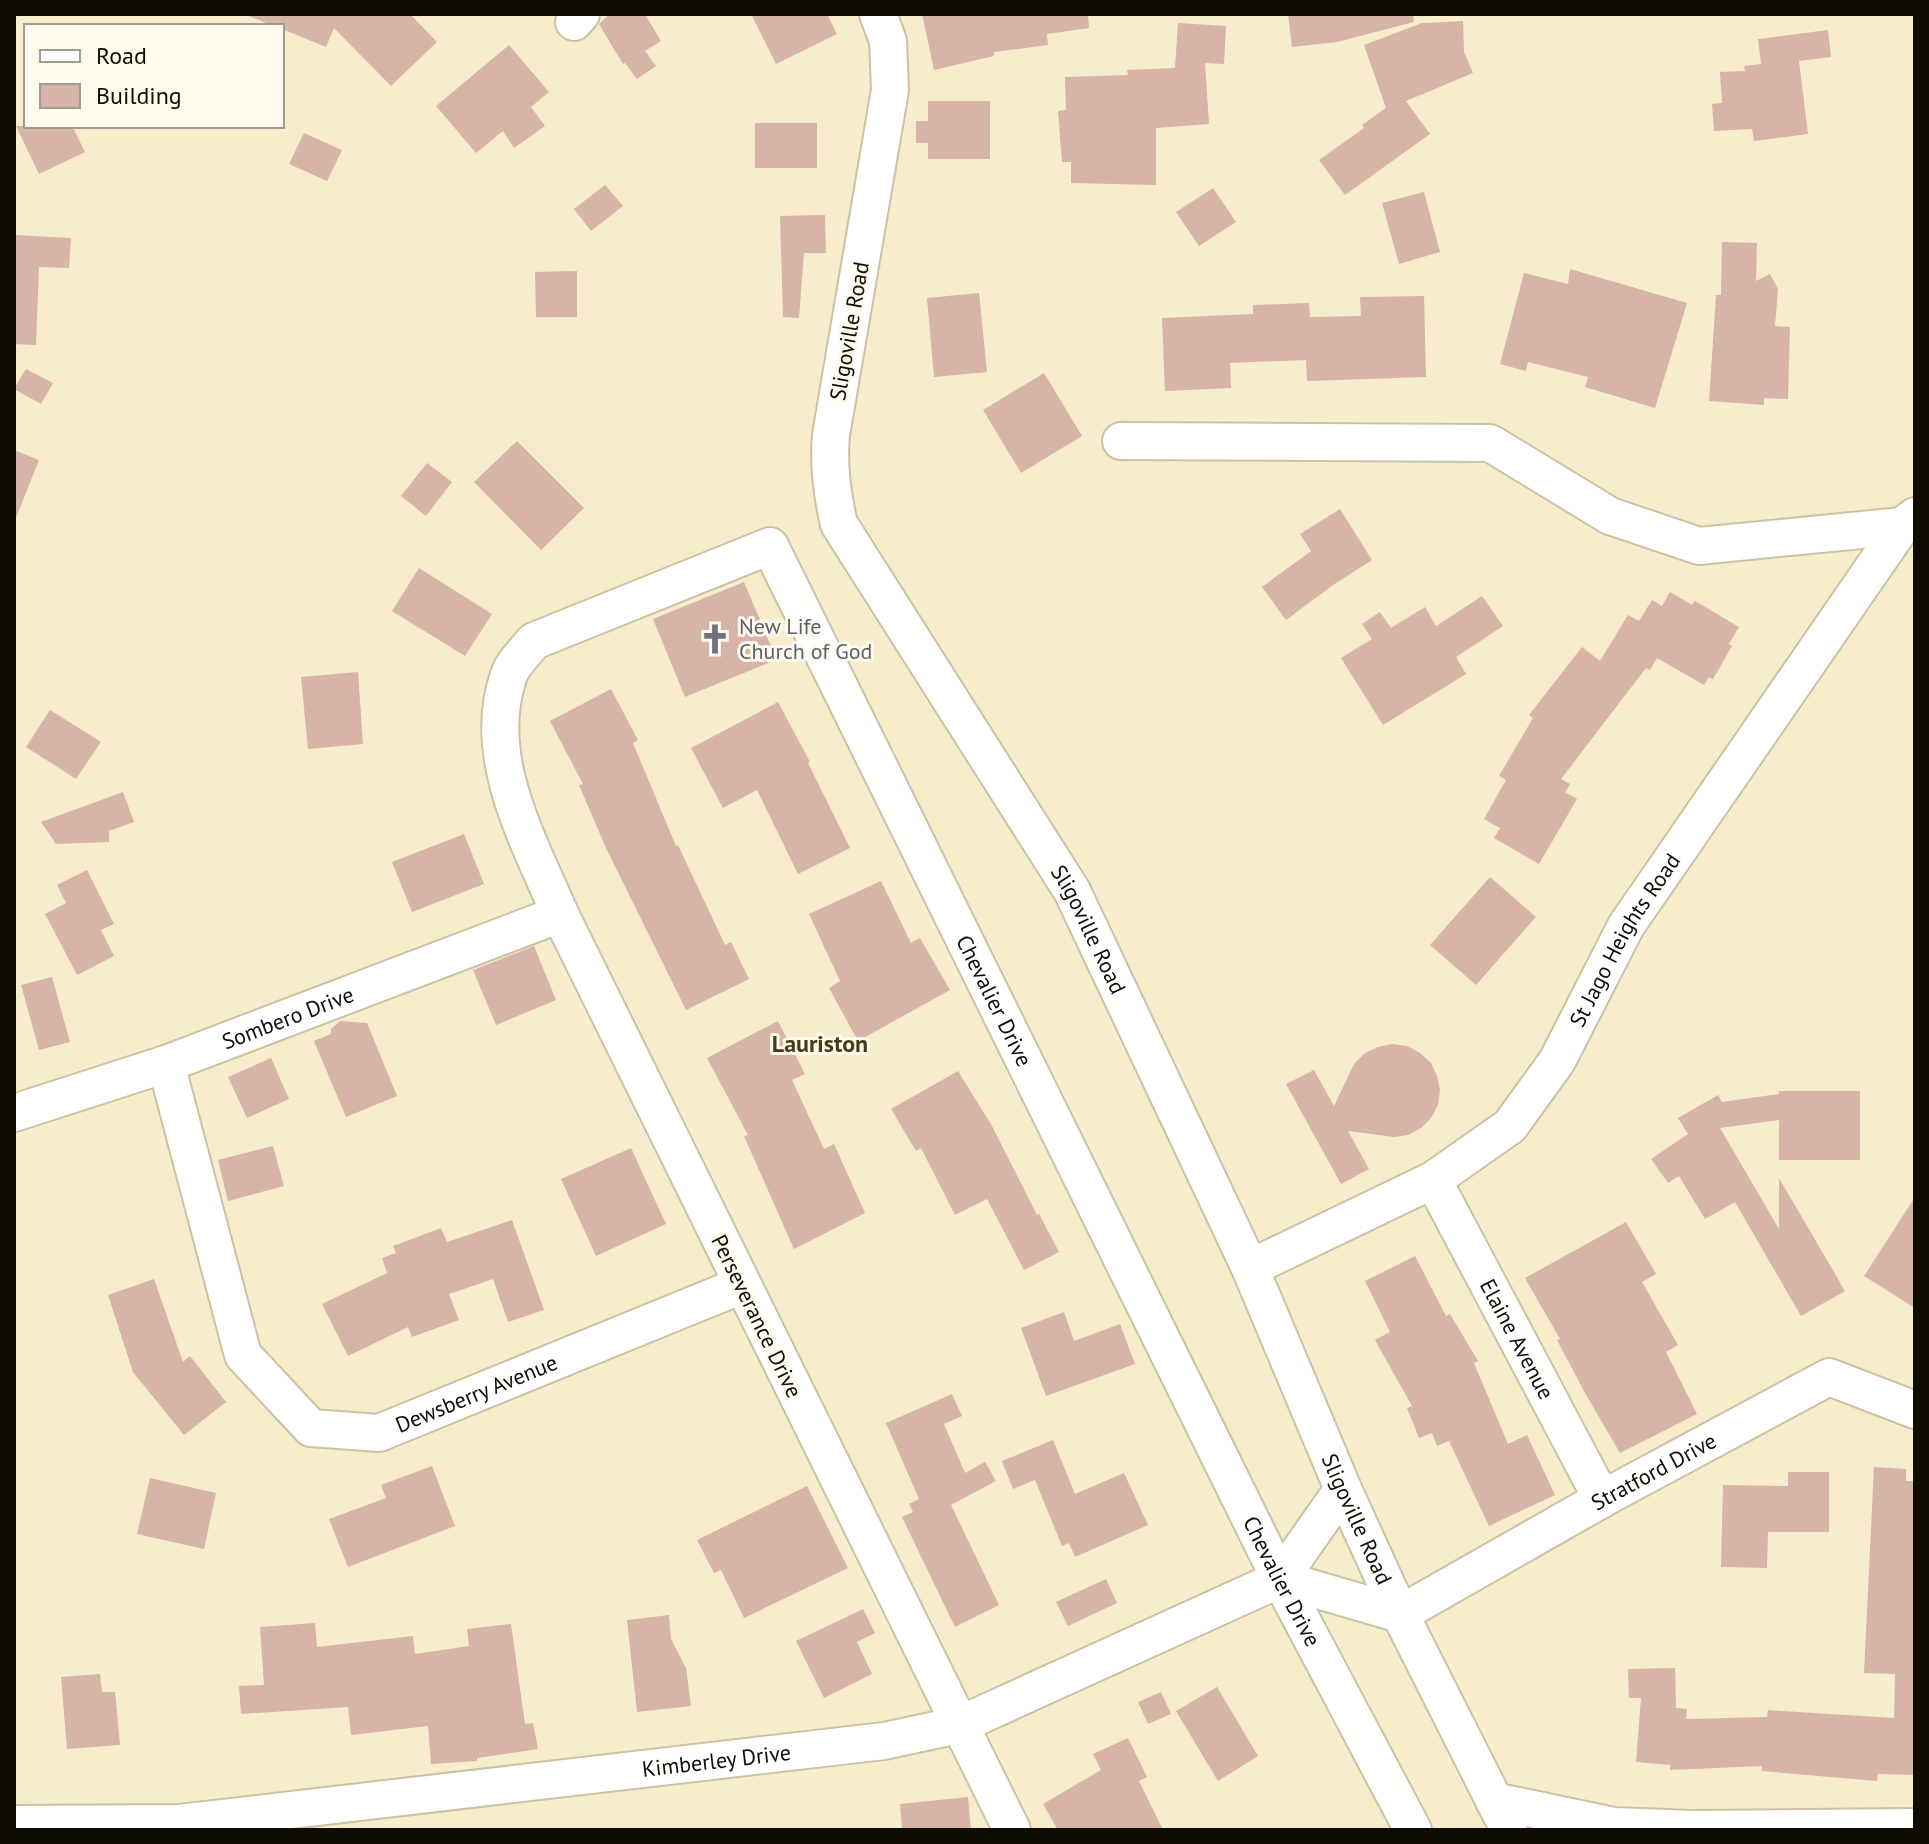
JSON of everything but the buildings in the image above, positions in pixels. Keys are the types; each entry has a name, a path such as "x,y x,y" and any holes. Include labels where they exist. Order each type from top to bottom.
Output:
{"street":[{"name":"Sligoville Road","path":"878,14 888,41 890,90 831,435 831,490 839,524 1072,891 1250,1268 1343,1489 1400,1614 1502,1815"},
{"path":"1121,441 1490,443 1610,516 1699,546 1908,521"},
{"name":"St Jago Heights Road","path":"1250,1268 1433,1180 1510,1126 1557,1061 1626,926 1908,521"},
{"name":"Chevalier Drive","path":"512,799 498,727 509,672 534,641 770,546 1280,1579 1413,1830"},
{"name":"Perseverance Drive","path":"512,799 560,914 1012,1830"},
{"name":"Sombero Drive","path":"14,1113 166,1064 560,914"},
{"name":"Dewsberry Avenue","path":"166,1064 243,1355 311,1428 379,1433 742,1285"},
{"name":"Elaine Avenue","path":"1433,1180 1602,1499"},
{"name":"Stratford Drive","path":"1400,1614 1602,1499 1829,1377 1915,1410"},
{"path":"1343,1489 1280,1579 1400,1614"},
{"name":"Kimberley Drive","path":"14,1824 180,1826 868,1743 959,1725 1280,1579"},
{"path":"1502,1815 1614,1826 1692,1829 1915,1827"}],"place":[{"name":"New Life Church of God","path":"715,639"}],"district":[{"name":"Lauriston","path":"820,1043"}]}
